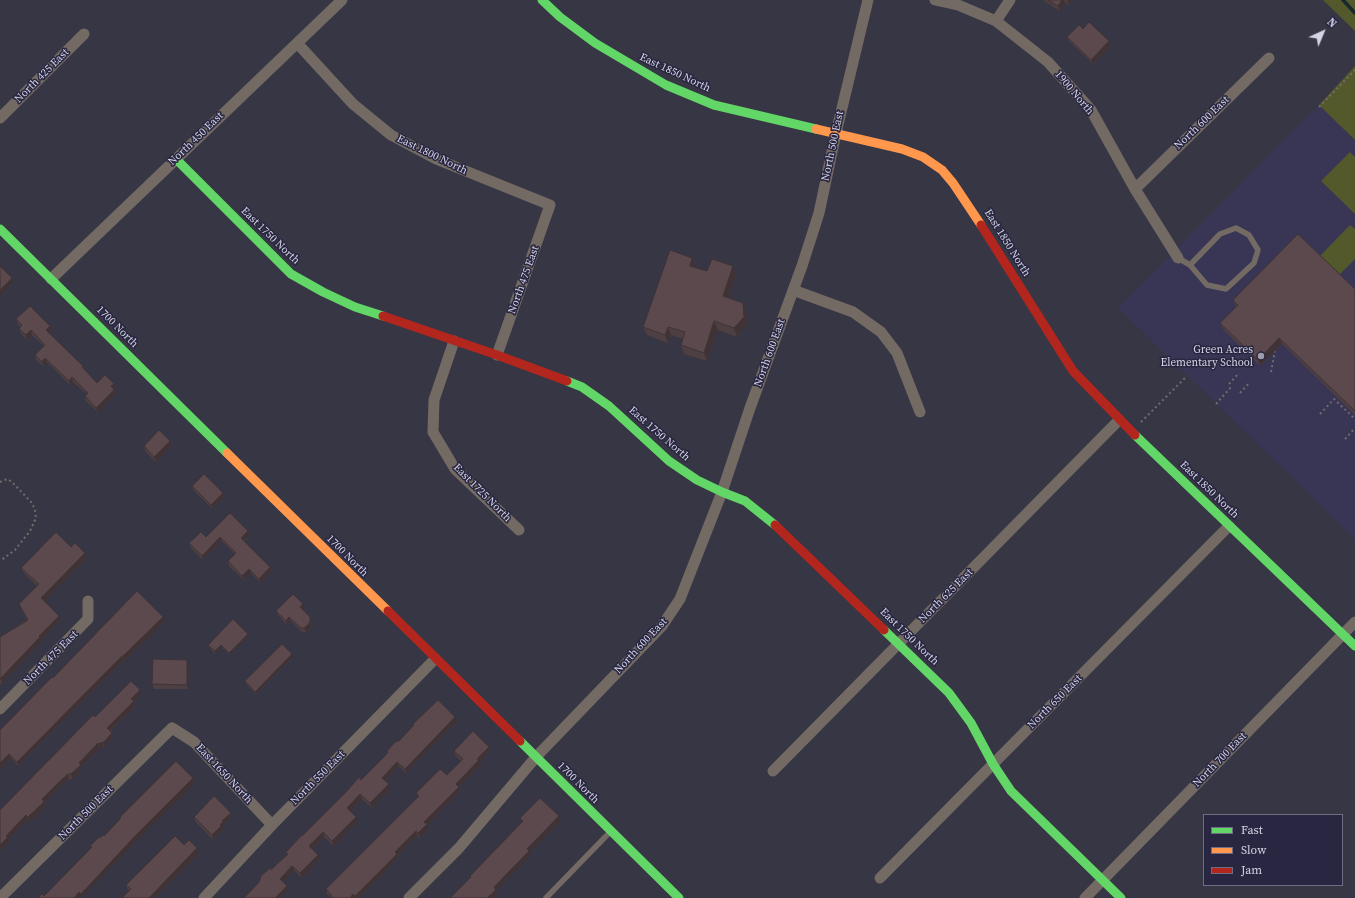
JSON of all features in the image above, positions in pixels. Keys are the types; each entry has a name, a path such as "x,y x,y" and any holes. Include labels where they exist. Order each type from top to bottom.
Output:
{"street":[{"name":"North 450 East","path":"51,279 342,0"},
{"name":"East 1850 North","path":"542,0 560,18 595,44 666,85 714,105 902,149 923,157 942,170 968,205 1072,371 1119,420 1355,646"},
{"name":"North 500 East","path":"793,290 819,213 836,133 868,0"},
{"name":"1900 North","path":"935,0 958,5 996,21 1048,62 1091,110 1135,188 1178,258"},
{"path":"996,21 1010,0"},
{"name":"North 425 East","path":"0,118 84,34"},
{"name":"East 1800 North","path":"297,43 353,104 391,135 436,159 550,205"},
{"name":"North 600 East","path":"1135,188 1269,58"},
{"name":"East 1750 North","path":"176,159 291,274 323,292 355,307 497,355 582,387 609,406 669,461 697,480 745,501 776,525 949,694 971,723 993,764 1011,791 1120,898"},
{"name":"North 475 East","path":"497,355 550,205"},
{"name":"1700 North","path":"0,229 679,898"},
{"path":"793,290 853,312 881,332 897,353 920,412"},
{"name":"North 600 East","path":"409,898 459,848 536,757 662,626 680,600 722,492 793,290"},
{"name":"East 1725 North","path":"454,341 434,400 433,432 455,469 519,530"},
{"name":"North 625 East","path":"773,771 1119,420"},
{"name":"North 650 East","path":"880,878 1229,526"},
{"name":"North 475 East","path":"0,709 88,619 88,601"},
{"name":"North 700 East","path":"1085,898 1355,622"},
{"name":"North 550 East","path":"204,898 272,824 435,659"},
{"name":"North 500 East","path":"0,898 172,728"},
{"name":"East 1650 North","path":"172,728 194,742 272,824"}],"lane":[{"path":"1178,258 1190,265 1207,285 1226,289 1254,263 1258,250 1249,235 1236,228 1220,234 1190,265"},
{"path":"546,898 611,832"}],"path":[{"path":"1319,107 1355,70"},
{"path":"1271,372 1275,351"},
{"path":"1229,384 1239,373"},
{"path":"1141,422 1186,377"},
{"path":"1240,394 1249,383"},
{"path":"1216,404 1232,386"},
{"path":"1320,414 1334,399 1355,419"},
{"path":"1345,438 1355,428"},
{"path":"0,482 7,479 12,482 32,503 36,518 30,532 15,550 0,561"}],"shaded area":[{"name":"Green Acres Elementary School","path":"1319,105 1355,140 1355,539 1118,308"}],"green space":[{"path":"1323,0 1355,0 1355,31"},
{"path":"1355,66 1355,140 1319,105"},
{"path":"1350,152 1355,157 1355,214 1321,181"},
{"path":"1350,225 1355,229 1355,259 1340,274 1320,256"}],"building":[{"path":"1048,0 1062,0 1058,6"},
{"path":"1089,22 1109,41 1091,60 1067,37 1079,25 1083,29"},
{"name":"Green Acres Elementary School","path":"1298,234 1355,289 1355,411 1279,338 1258,360 1220,323 1238,305 1233,300"},
{"path":"670,250 692,258 690,266 707,271 712,259 733,266 723,296 743,303 744,317 734,328 714,321 704,353 681,345 685,332 668,327 665,335 643,327"},
{"path":"0,266 12,278 0,290"},
{"path":"30,306 50,326 46,330 83,366 82,367 97,383 105,375 114,384 111,386 114,390 96,408 85,396 88,393 72,377 69,381 45,358 42,362 35,355 45,345 31,330 26,335 19,329 22,325 16,319"},
{"path":"159,430 170,441 154,457 144,446"},
{"path":"204,474 223,493 211,505 192,486"},
{"path":"230,513 248,531 241,538 270,567 259,579 249,569 242,576 228,561 236,553 220,537 202,556 189,543 201,532 206,537"},
{"path":"56,532 71,547 75,543 85,553 41,598 59,616 0,679 0,637 28,620 19,604 39,584 21,568"},
{"path":"137,591 163,617 122,656 17,762 9,754 0,763 0,730 52,677 53,678"},
{"path":"293,594 303,604 300,607 310,617 310,622 304,628 301,628 289,617 286,621 276,611"},
{"path":"233,619 248,634 229,653 221,645 215,651 208,645"},
{"path":"282,644 292,654 255,692 245,681"},
{"path":"153,659 187,660 187,685 152,684"},
{"path":"131,681 140,690 131,699 134,701 107,728 112,733 103,743 98,743 79,763 81,765 71,774 68,774 42,799 44,802 28,817 26,815 6,836 8,837 0,845 0,810 93,715 95,717"},
{"path":"438,700 455,717 405,769 397,762 382,778 389,784 370,803 360,794 347,808 356,817 332,841 323,832 309,846 318,855 300,873 292,866 280,879 287,886 275,898 244,898 260,881 260,877 270,868 271,870 288,854 286,852 302,835 347,791 359,777 361,780 384,757 396,741 399,741 414,725 413,724"},
{"path":"473,731 489,747 456,784 459,787 424,822 427,824 418,833 416,831 395,852 397,854 355,896 353,894 350,898 334,898 326,889 419,796 416,793 440,769 447,775 463,759 454,751"},
{"path":"176,761 193,778 137,834 81,894 79,892 74,898 38,898 42,894 44,896 92,847 90,846 99,837 104,836 121,818 120,817"},
{"path":"214,796 231,813 222,821 221,826 212,835 194,817"},
{"path":"540,798 559,816 527,849 529,851 494,887 496,890 487,898 450,898 523,821 520,818"},
{"path":"175,836 184,845 189,840 197,848 149,898 122,898 131,889 126,885"}],"waterway":[{"path":"1343,0 1355,13"}],"traffic: fast":[{"path":"542,0 560,17 595,43 666,85 714,105 816,129"},
{"path":"176,159 291,274 323,292 355,307 383,316"},
{"path":"0,229 227,453"},
{"path":"567,381 582,387 609,406 669,461 697,480 745,501 775,525"},
{"path":"1135,435 1355,646"},
{"path":"884,630 949,693 971,723 993,764 1011,791 1121,898"},
{"path":"520,741 679,898"}],"traffic: slow":[{"path":"816,129 902,149 923,157 942,170 953,183 981,225"},
{"path":"227,453 388,611"}],"traffic: jam":[{"path":"981,225 1073,371 1135,435"},
{"path":"383,316 567,381"},
{"path":"775,525 884,630"},
{"path":"388,611 520,741"}],"place":[{"name":"Green Acres Elementary School","path":"1261,356"}]}
